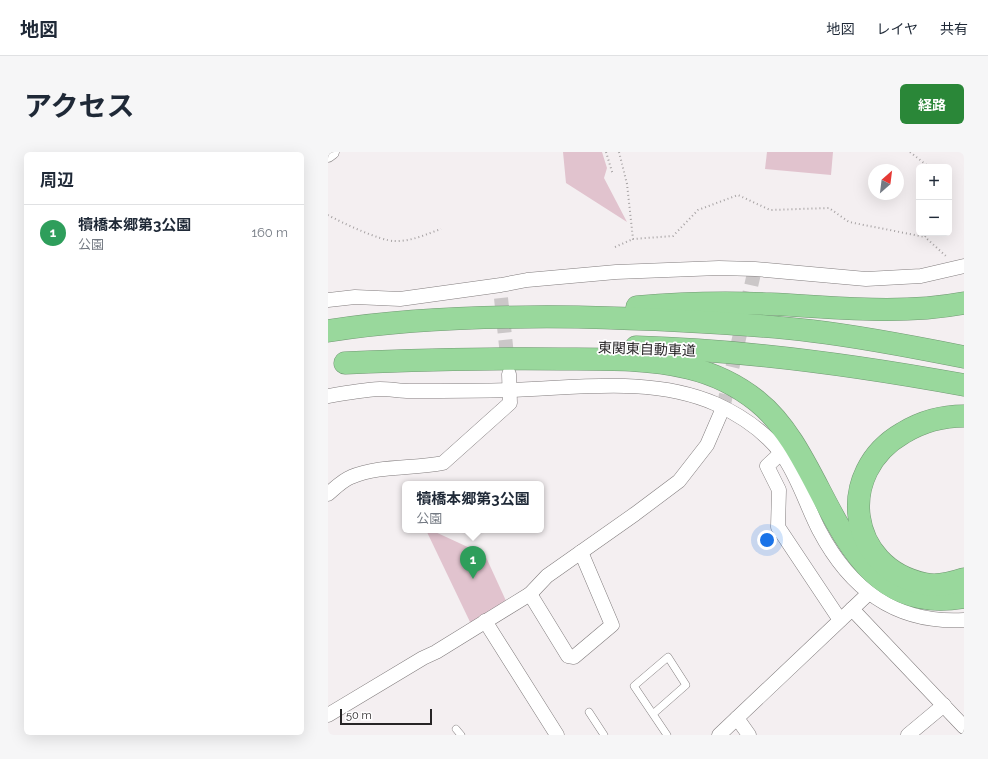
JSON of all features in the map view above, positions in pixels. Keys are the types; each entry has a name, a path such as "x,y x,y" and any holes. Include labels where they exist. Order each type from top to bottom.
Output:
{"highway":[{"path":"530,317 673,304 769,304 858,309 945,307 964,303"},
{"name":"東関東自動車道","path":"328,331 448,320 530,317 644,318 812,331 898,344 964,357"},
{"name":"東関東自動車道","path":"337,365 500,349 566,346 646,348 806,359 892,371 964,385"},
{"path":"337,365 493,359 608,359 672,365 713,375 742,390 758,401 775,418 794,442 849,545 864,564 882,581 904,592 925,599 946,600 964,597"},
{"path":"964,416 936,419 912,427 891,439 875,455 864,473 858,492 858,514 864,535 875,554 890,568 909,579 926,584 949,584 964,579"}],"street":[{"path":"328,155 332,152"},
{"path":"328,300 355,297 400,299 501,292 527,280 616,272 719,268 770,269 866,279 920,276 961,267"},
{"path":"328,494 350,477 378,470 429,466 443,463 510,404 509,374"},
{"path":"328,396 380,389 509,390 605,386 643,387 684,394 723,408 762,434 781,454 793,474 835,557 851,578 869,593 891,607 913,616 938,620 964,620"},
{"path":"328,715 423,658 436,652 530,594 547,576 679,481 707,445 723,408"},
{"path":"781,454 767,466 779,490 778,527 840,620"},
{"path":"530,594 568,656 574,658 612,625 581,552"},
{"path":"718,735 869,593"},
{"path":"852,609 964,727"},
{"path":"485,621 557,735"},
{"path":"908,735 944,705"},
{"path":"737,718 749,735"}],"lane":[{"path":"653,714 686,685 668,657 634,686 667,735"},
{"path":"589,712 604,735"},
{"path":"456,729 461,735"}],"path":[{"path":"606,152 613,175"},
{"path":"619,152 627,184 633,239"},
{"path":"910,152 925,164"},
{"path":"615,247 633,239 673,236 698,210 738,195 770,210 829,208 849,222 925,237 961,267"},
{"path":"328,215 342,223 393,242 415,239 442,229"}],"shaded area":[{"path":"563,152 602,152 607,168 604,178 627,222 566,183"},
{"path":"767,152 833,152 831,175 765,169"},
{"path":"427,533 437,533 485,555 507,603 471,624"}],"tunnel":[{"path":"723,408 755,269"},
{"path":"501,298 508,365"}],"place":[{"name":"犢橋本郷第3公園","path":"473,579"}]}
